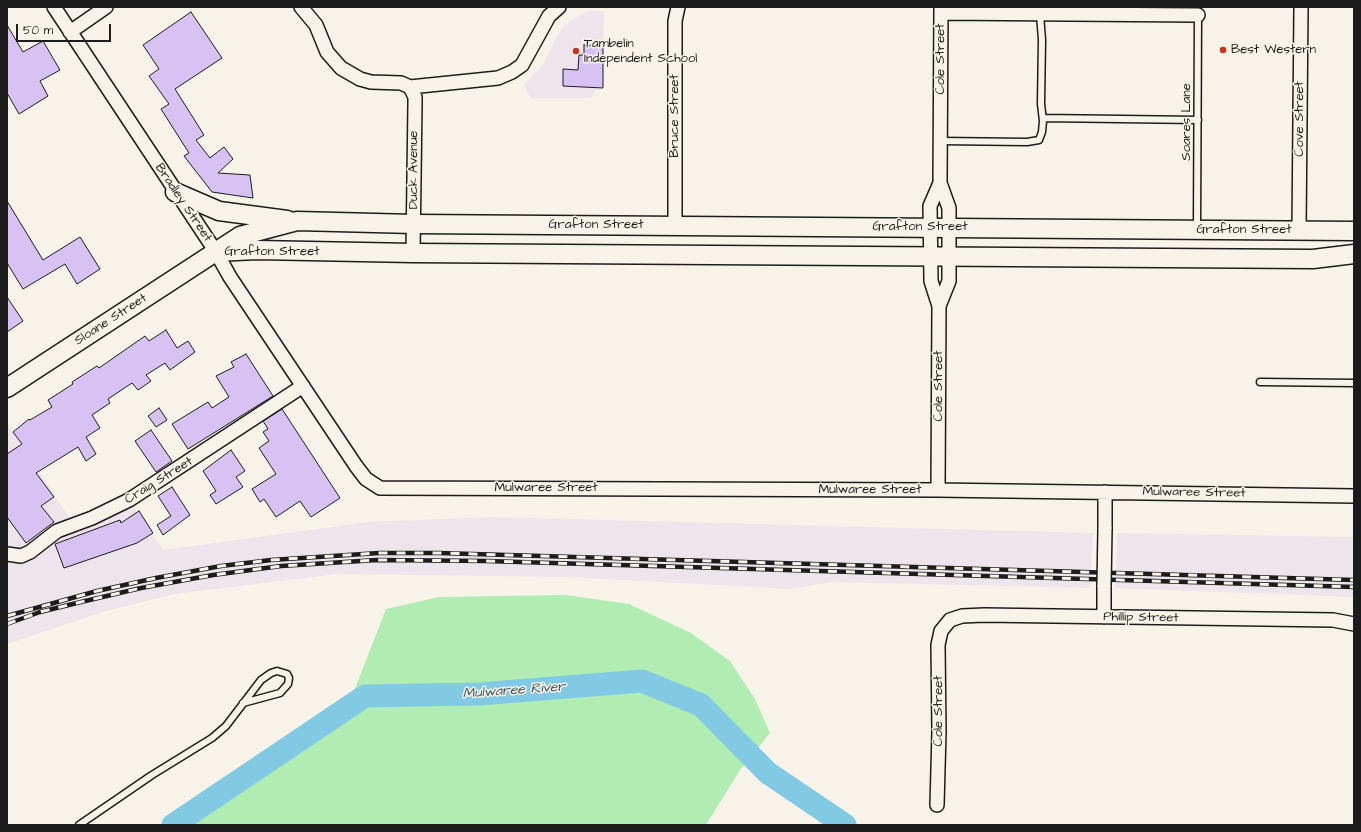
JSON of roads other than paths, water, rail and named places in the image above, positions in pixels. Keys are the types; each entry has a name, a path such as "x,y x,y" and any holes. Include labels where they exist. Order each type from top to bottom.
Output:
{"street":[{"name":"Bradley Street","path":"54,7 216,252 230,277 366,479 380,488 387,488"},
{"path":"70,32 106,7"},
{"path":"300,7 316,25 328,52 341,68 360,79 371,82 401,83 410,87 498,78 512,72 522,65 549,16 559,7"},
{"name":"Bruce Street","path":"675,226 675,21 678,7"},
{"name":"Cove Street","path":"1299,230 1301,7"},
{"path":"941,10 1040,14 1198,15"},
{"name":"Cole Street","path":"939,306 949,281 950,207 940,182 941,10"},
{"name":"Duck Avenue","path":"410,87 415,97 413,254"},
{"name":"Cole Street","path":"938,490 939,306 931,281 930,206 940,182"},
{"path":"175,192 219,211 296,221"},
{"name":"Grafton Street","path":"216,252 240,236 296,221 414,224 1354,231"},
{"name":"Grafton Street","path":"216,252 257,250 413,254 1313,259 1354,254"},
{"name":"Sloane Street","path":"7,388 216,252"},
{"name":"Craig Street","path":"7,554 21,556 30,552 57,531 92,518 129,500 303,386"},
{"name":"Mulwaree Street","path":"387,488 938,490 1354,496"},
{"path":"1104,617 1105,492"},
{"name":"Phillip Street","path":"950,620 962,616 984,615 1333,620 1354,624"},
{"name":"Cole Street","path":"936,805 939,732 938,645 941,631 950,620"}],"lane":[{"path":"940,141 1037,141 1042,135 1043,118 1040,14"},
{"name":"Soares Lane","path":"1197,230 1198,15"},
{"path":"1043,118 1198,120"},
{"path":"1260,382 1354,383"},
{"path":"79,825 152,775 212,738 226,726 243,703 261,680 277,671 287,674 289,678 288,684 280,693 243,703"}],"waterway":[{"name":"Mulwaree River","path":"173,825 365,696 479,694 642,681 701,705 768,773 845,825"}],"railway":[{"path":"7,616 97,591 221,566 271,560 379,553 439,553 1354,580"},
{"path":"7,624 40,612 81,602 141,588 213,575 281,566 377,560 486,561 1354,587"}],"place":[{"name":"Best Western","path":"1223,50"},
{"name":"Tambelin Independent School","path":"576,51"}]}
